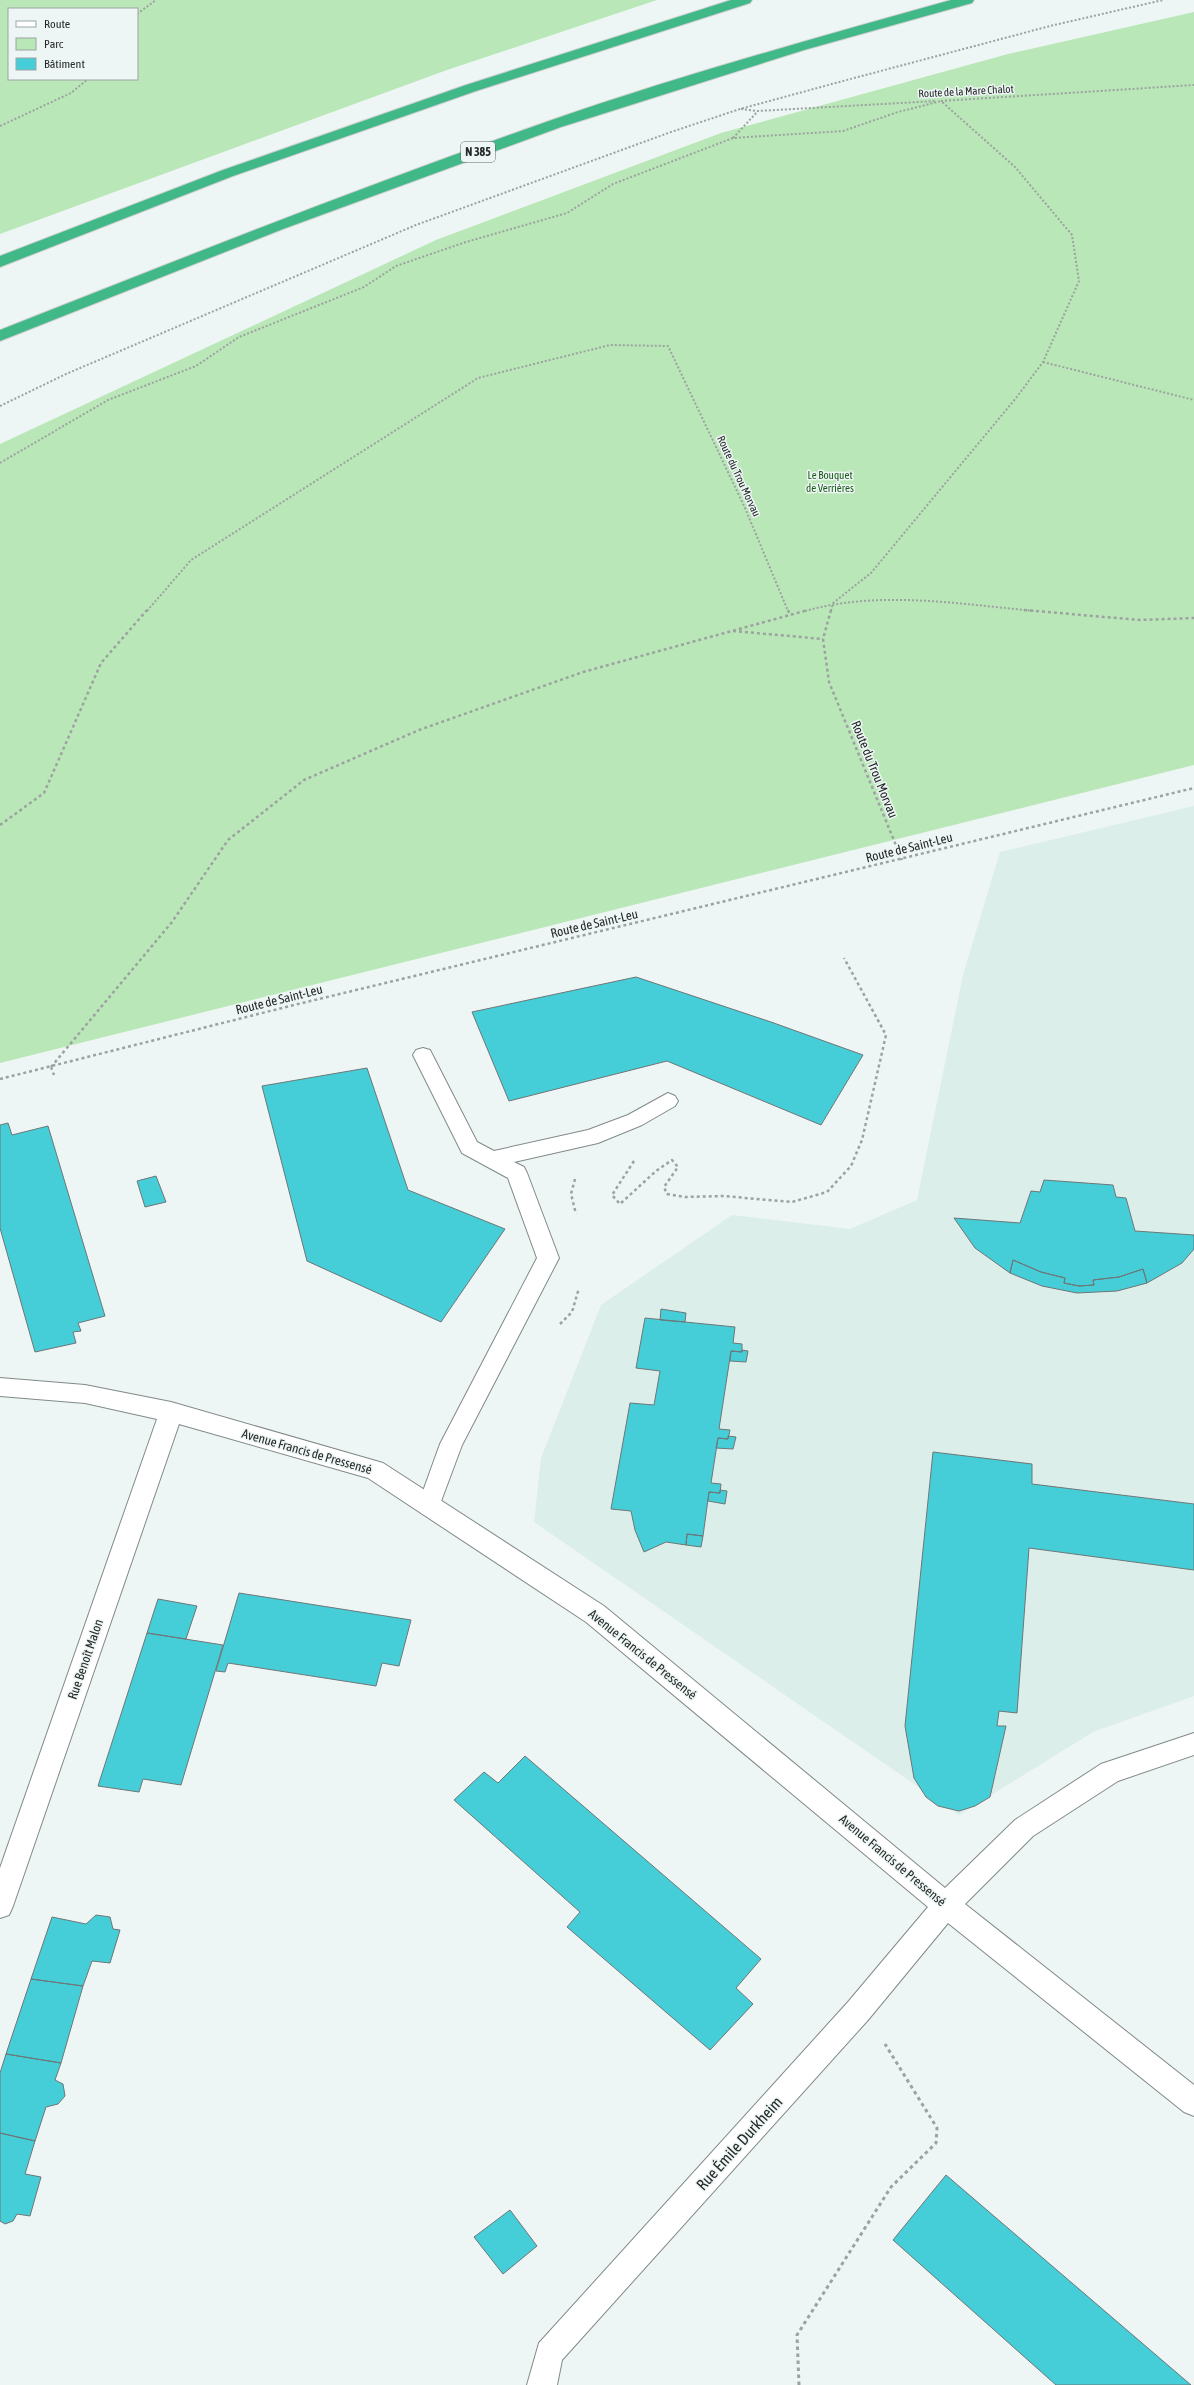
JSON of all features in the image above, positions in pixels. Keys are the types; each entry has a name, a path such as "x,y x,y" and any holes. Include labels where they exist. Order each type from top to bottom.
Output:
{"highway":[{"path":"0,262 228,173 471,88 745,0"},
{"name":"N 385","path":"0,336 277,226 556,124 799,47 967,0"}],"street":[{"name":"Avenue Francis de Pressensé","path":"0,1387 85,1394 171,1412 375,1470 595,1614 946,1905 1194,2102"},
{"name":"Rue Benoît Malon","path":"0,1906 171,1412"},
{"name":"Rue Émile Durkheim","path":"542,2385 549,2353 858,2011 946,1905 1024,1828 1110,1772 1194,1744"}],"lane":[{"path":"423,1055 469,1147 517,1173 548,1258 451,1444 429,1505"},
{"path":"492,1159 591,1137 635,1120 668,1101"}],"path":[{"path":"138,13 156,0"},
{"path":"0,406 66,374 416,225 740,109 1050,26 1163,0"},
{"path":"0,126 71,93 87,80"},
{"name":"Route de la Mare Chalot","path":"740,109 758,111 1194,85"},
{"path":"0,463 108,400 196,366 239,337 274,320 364,287 396,266 466,242 568,213 613,184 733,138 842,131 898,112 942,100 1015,167 1072,235 1080,281 1043,362 1016,398 871,573 833,603 823,639 731,631"},
{"path":"733,138 758,111"},
{"name":"Route du Trou Morvau","path":"0,825 44,793 101,663 191,560 478,378 610,345 668,346 745,508 790,615"},
{"path":"1043,362 1194,400"},
{"path":"54,1075 51,1067 172,922 228,840 304,780 418,730 583,672 833,603 911,600 1140,620 1194,618"},
{"name":"Route du Trou Morvau","path":"823,639 829,682 902,860"},
{"name":"Route de Saint-Leu","path":"0,1079 302,1003 902,860 1194,788"},
{"path":"635,1120 649,1144 633,1162 612,1195 620,1204 656,1171 672,1160 678,1167 664,1187 667,1194 685,1197 723,1196 792,1202 827,1192 851,1166 862,1140 886,1035 844,958"},
{"path":"799,2385 797,2335 891,2187 936,2143 937,2128 885,2044 858,2011"}],"shaded area":[{"path":"1194,806 1194,1696 1093,1732 959,1815 534,1522 541,1458 601,1305 732,1215 850,1229 917,1200 963,975 1000,852"}],"green space":[{"path":"0,0 657,0 447,70 0,234"},
{"name":"Le Bouquet de Verrières","path":"1194,12 1194,765 0,1063 0,444 436,240 721,133 1008,54"}],"building":[{"path":"636,977 771,1022 863,1055 821,1125 667,1061 509,1101 472,1012"},
{"path":"367,1068 408,1190 505,1229 441,1322 307,1261 262,1086"},
{"path":"8,1123 12,1135 48,1126 105,1316 78,1323 81,1331 73,1332 76,1343 35,1352 0,1228 0,1125"},
{"path":"156,1176 166,1202 145,1207 137,1181"},
{"path":"1044,1180 1113,1185 1116,1197 1126,1198 1135,1231 1194,1235 1194,1249 1182,1263 1147,1283 1143,1269 1119,1277 1093,1280 1094,1285 1079,1286 1064,1283 1065,1278 1041,1272 1013,1260 1010,1273 975,1248 954,1218 1020,1223 1031,1191 1040,1192"},
{"path":"1013,1260 1041,1272 1065,1278 1064,1283 1079,1286 1094,1285 1093,1280 1119,1277 1143,1269 1147,1283 1117,1291 1077,1293 1042,1286 1010,1273"},
{"path":"661,1309 686,1313 685,1322 660,1320"},
{"path":"645,1318 735,1327 733,1343 742,1344 742,1352 731,1351 719,1429 730,1430 728,1439 718,1438 711,1483 721,1484 720,1493 709,1492 703,1536 687,1534 686,1545 666,1542 644,1552 635,1530 631,1511 611,1509 630,1403 654,1405 660,1371 636,1368"},
{"path":"742,1350 748,1351 746,1362 730,1361 731,1351 742,1352"},
{"path":"728,1436 736,1437 733,1449 716,1448 718,1438 728,1439"},
{"path":"933,1452 1032,1464 1032,1484 1194,1504 1194,1570 1029,1548 1017,1713 999,1711 997,1726 1006,1726 990,1797 975,1806 959,1811 938,1806 926,1797 914,1778 905,1726"},
{"path":"720,1490 727,1491 725,1504 708,1501 709,1492 720,1493"},
{"path":"687,1534 703,1536 701,1547 686,1545"},
{"path":"239,1593 411,1620 399,1666 382,1663 376,1686 228,1663 225,1672 216,1671"},
{"path":"158,1599 197,1606 186,1639 147,1633"},
{"path":"147,1633 223,1645 181,1785 143,1779 139,1792 98,1786"},
{"path":"525,1756 761,1959 736,1988 753,2004 710,2050 567,1927 580,1912 454,1800 484,1772 498,1783"},
{"path":"96,1915 110,1917 113,1929 120,1930 110,1963 92,1961 83,1986 31,1979 52,1917 86,1924"},
{"path":"31,1979 83,1986 61,2063 6,2054"},
{"path":"6,2054 61,2063 55,2080 63,2084 65,2096 58,2104 46,2107 35,2141 0,2133 0,2073"},
{"path":"0,2133 35,2141 25,2174 41,2177 30,2216 17,2214 13,2221 5,2224 0,2221"},
{"path":"946,2175 1191,2385 1056,2385 893,2240"},
{"path":"510,2210 537,2246 503,2274 474,2237"}]}
